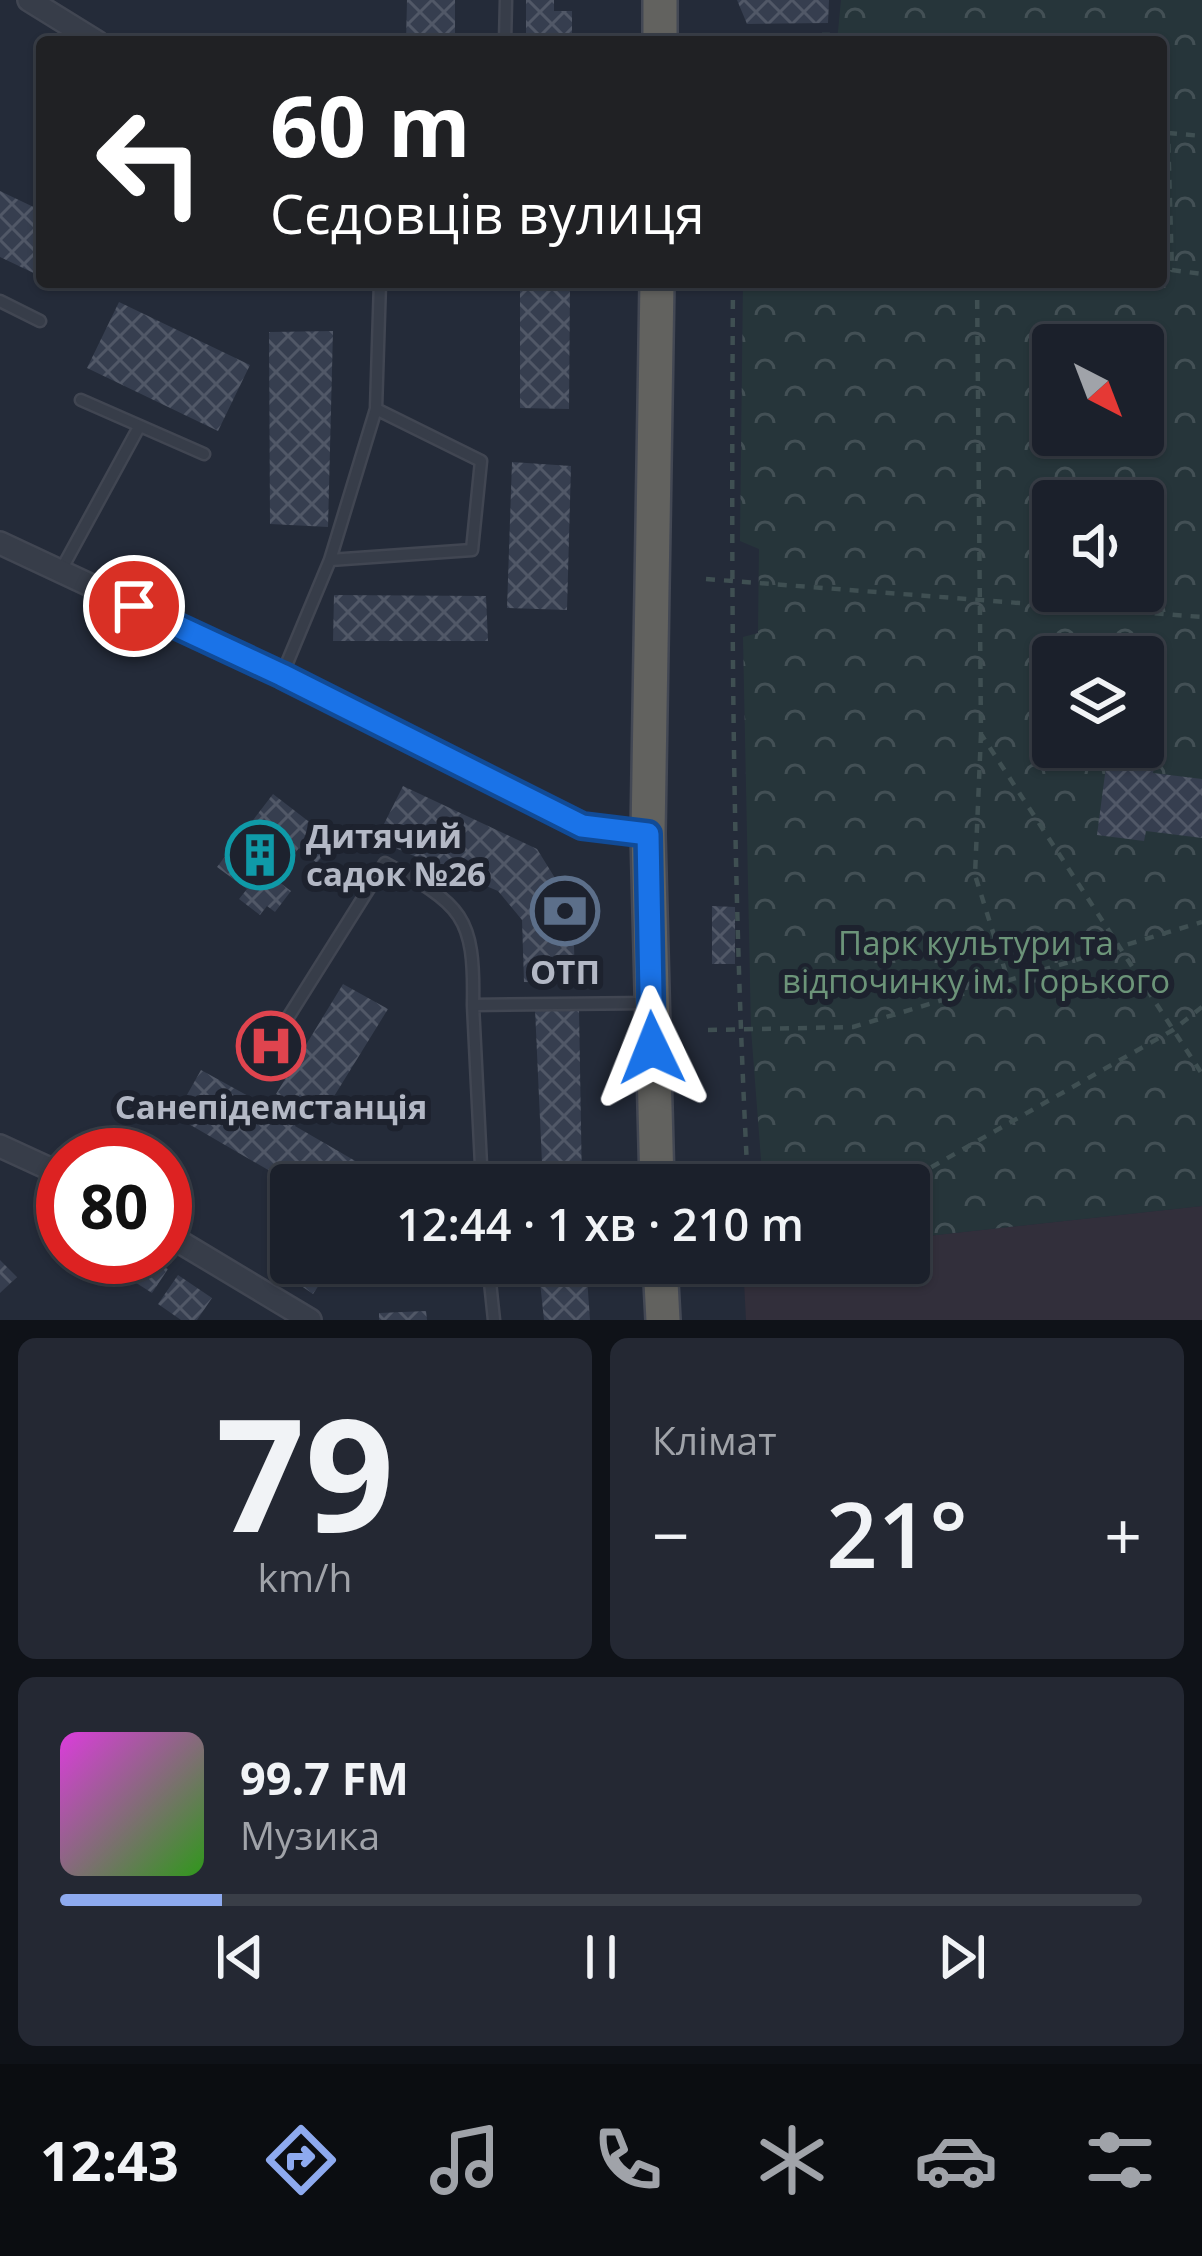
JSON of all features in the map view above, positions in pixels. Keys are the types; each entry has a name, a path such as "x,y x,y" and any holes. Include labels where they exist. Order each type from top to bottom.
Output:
{"highway":[{"path":"660,0 660,36"},
{"path":"656,1164 648,834 657,288"},
{"path":"661,1284 663,1320"}],"street":[{"path":"29,0 87,36"},
{"path":"0,543 282,675 582,826 648,834"},
{"path":"0,1146 36,1163"},
{"path":"192,1249 310,1320"}],"lane":[{"path":"505,36 506,0"},
{"path":"282,675 330,560 376,409 380,288"},
{"path":"0,301 40,321"},
{"path":"81,400 204,454"},
{"path":"330,560 472,550 481,461 376,409"},
{"path":"60,572 139,427"},
{"path":"277,1035 385,863 440,893 465,921 474,957 481,1164"},
{"path":"473,1005 650,1003"},
{"path":"490,1284 494,1320"}],"path":[{"path":"1167,132 1202,136"},
{"path":"1167,184 1172,270 1202,274"},
{"path":"733,288 730,580 747,1164"},
{"path":"977,288 982,734 975,875 1009,980"},
{"path":"706,579 1202,616"},
{"path":"982,734 1202,1074"},
{"path":"708,1030 854,1027 1202,922"},
{"path":"930,1168 1173,1030 1202,1007"}],"shaded area":[{"path":"1202,1206 1202,1320 746,1320 744,1284 930,1284 930,1236"}],"green space":[{"name":"Парк культури та відпочинку ім. Горького","path":"841,0 1202,0 1202,1206 930,1236 930,1164 761,1164 751,1029 743,637 758,633 759,549 740,541 743,288 1167,288 1167,36 838,36"}],"building":[{"path":"407,0 455,0 455,36 406,36"},
{"path":"526,0 554,0 554,11 572,11 572,36 526,36"},
{"path":"737,0 829,0 828,23 747,24"},
{"path":"0,191 36,208 36,274 0,257"},
{"path":"520,288 570,288 569,409 520,408"},
{"path":"119,302 250,365 218,431 87,368"},
{"path":"333,331 328,527 270,524 269,332"},
{"path":"512,462 571,466 567,610 507,608"},
{"path":"334,595 486,596 488,641 333,641"},
{"path":"1106,768 1154,768 1153,773 1202,779 1202,838 1146,831 1144,841 1097,835"},
{"path":"403,786 537,849 573,907 575,983 524,982 522,920 498,891 376,840"},
{"name":"Дитячий садок №26","path":"273,794 334,841 317,863 299,848 275,879 291,891 275,912 267,906 260,915 239,899 247,889 217,867"},
{"path":"712,906 735,907 735,964 712,964"},
{"path":"343,984 388,1009 320,1119 303,1108 295,1126 360,1164 270,1164 270,1171 175,1116 201,1070 283,1115 290,1102 276,1094"},
{"path":"535,1009 579,1009 582,1164 542,1164"},
{"path":"0,1260 17,1277 0,1293"},
{"path":"138,1284 158,1284 152,1293"},
{"path":"172,1284 191,1284 212,1298 197,1320 181,1320 158,1304"},
{"path":"298,1284 320,1284 313,1294"},
{"path":"540,1284 587,1284 590,1320 544,1320"},
{"path":"426,1311 427,1320 379,1320 379,1313"}],"place":[{"name":"Дитячий садок №26","path":"260,855"},
{"name":"ОТП","path":"565,911"},
{"name":"Санепідемстанція","path":"271,1046"}],"route":[{"path":"134,606 582,826 648,834 652,1048"}]}
